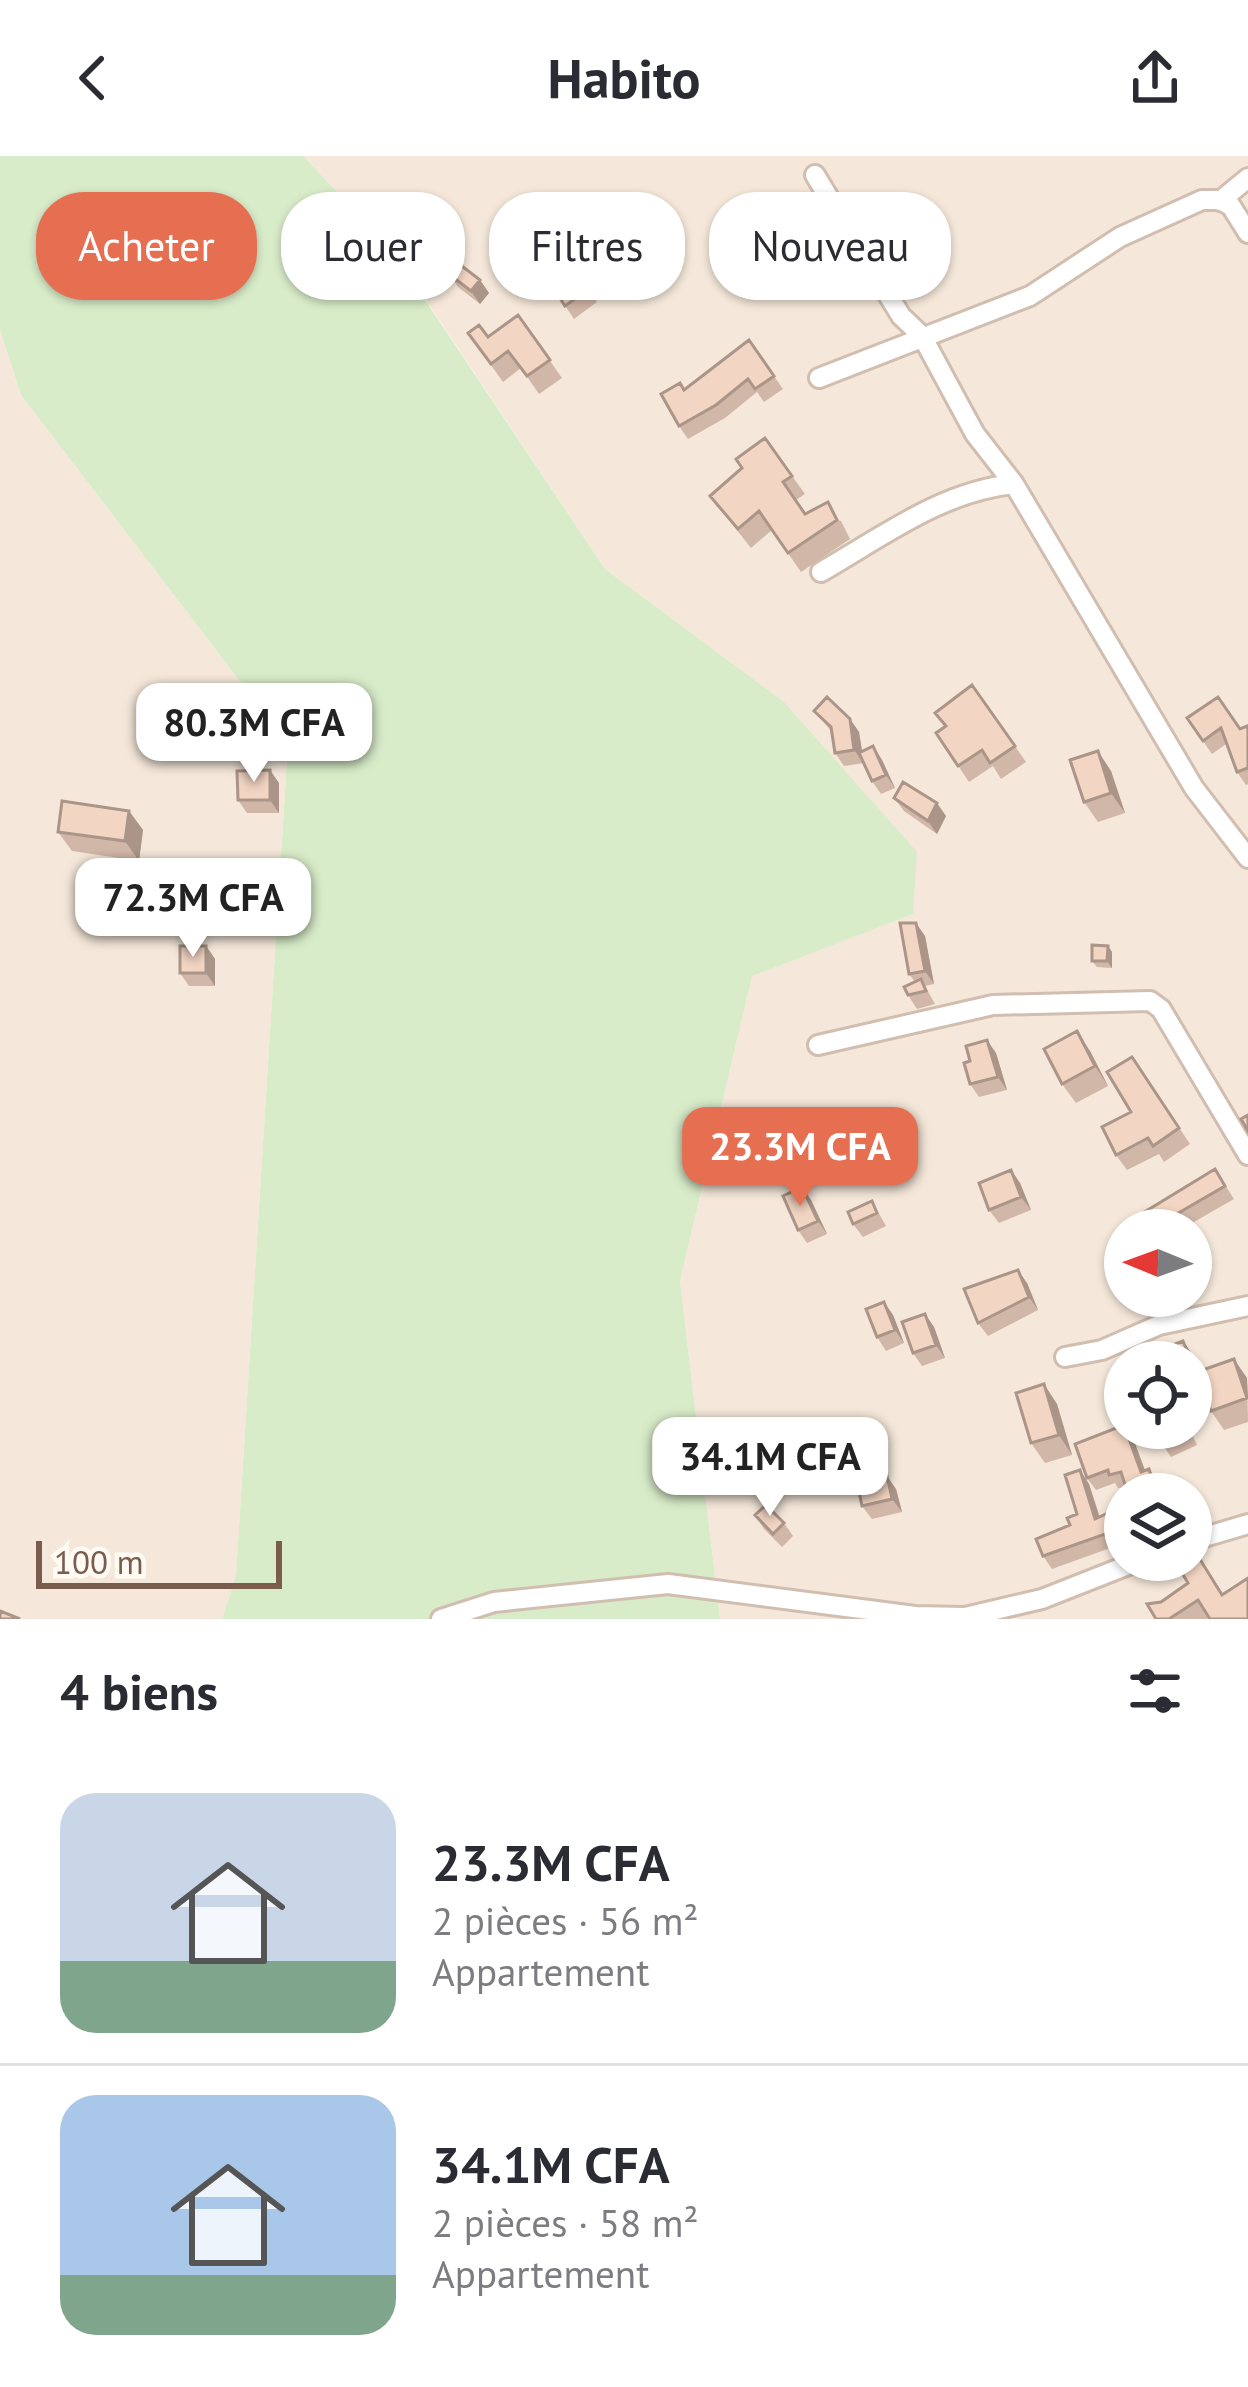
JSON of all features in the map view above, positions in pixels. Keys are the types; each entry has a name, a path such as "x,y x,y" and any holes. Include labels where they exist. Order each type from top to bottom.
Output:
{"street":[{"path":"815,176 891,300 922,336 975,434 1014,484 1194,788 1248,858"},
{"path":"1220,201 1248,178"},
{"path":"819,378 1030,296 1120,237 1202,200 1231,206 1248,233"},
{"path":"821,572 946,501 985,487 1014,484"},
{"path":"818,1045 993,1005 1150,1000 1161,1009 1248,1155"},
{"path":"1065,1357 1102,1351 1159,1325 1248,1306"},
{"path":"1212,1534 1248,1523"},
{"path":"440,1619 494,1602 668,1584 915,1616 965,1618 1042,1598 1104,1574"},
{"path":"1042,1598 1049,1619"}],"shaded area":[{"path":"303,156 1248,156 1248,1619 720,1619 680,1281 752,975 913,914 783,701 605,569 426,300 465,300 465,192 338,192"},
{"path":"0,330 21,395 288,744 236,1577 222,1619 0,1619"}],"green space":[{"path":"0,156 303,156 337,192 281,192 281,300 425,300 605,569 783,701 917,852 913,914 752,976 680,1281 720,1619 222,1619 236,1576 288,744 21,395 0,330"}],"building":[{"path":"465,268 480,280 471,291 465,286"},
{"path":"518,315 550,360 527,376 508,351 491,364 468,333 479,325 488,337"},
{"path":"749,340 774,376 755,389 748,379 679,426 661,394 680,383 684,390"},
{"path":"765,438 792,476 783,482 805,514 828,502 837,520 788,553 759,511 738,529 710,496 742,468 736,459"},
{"path":"972,685 1015,746 990,763 982,750 958,766 936,733 946,726 935,713"},
{"path":"827,697 850,719 854,750 835,753 831,727 814,711"},
{"path":"1218,697 1240,729 1247,726 1248,768 1237,772 1221,728 1203,741 1187,718"},
{"path":"873,746 886,775 872,781 859,753"},
{"path":"1098,751 1111,793 1084,802 1070,760"},
{"path":"270,770 270,800 238,800 237,771"},
{"path":"903,782 937,803 928,821 894,798"},
{"path":"62,801 129,811 125,841 58,832"},
{"path":"900,923 916,923 925,971 909,974"},
{"path":"1092,945 1108,946 1107,961 1092,961"},
{"path":"180,946 206,946 206,973 180,973"},
{"path":"921,979 926,991 908,995 904,987"},
{"path":"1077,1031 1095,1066 1062,1084 1044,1049"},
{"path":"987,1040 998,1077 970,1084 964,1063 970,1061 966,1046"},
{"path":"1132,1057 1179,1128 1153,1146 1148,1138 1116,1155 1102,1127 1131,1112 1107,1072"},
{"path":"1215,1169 1225,1186 1185,1209 1149,1209"},
{"path":"1011,1170 1021,1197 989,1210 979,1183"},
{"path":"802,1187 818,1221 798,1230 783,1196"},
{"path":"872,1201 877,1213 853,1224 848,1212"},
{"path":"1018,1270 1029,1297 978,1323 964,1289"},
{"path":"884,1302 895,1330 877,1337 866,1309"},
{"path":"925,1314 936,1345 913,1353 902,1322"},
{"path":"1234,1359 1247,1398 1212,1411 1212,1367"},
{"path":"1044,1384 1059,1435 1031,1443 1016,1393"},
{"path":"1104,1433 1104,1449 1133,1449 1141,1472 1149,1469 1150,1473 1108,1470 1087,1478 1075,1444"},
{"path":"1080,1470 1095,1519 1104,1515 1104,1534 1043,1556 1036,1539 1070,1525 1067,1518 1077,1514 1065,1475"},
{"path":"887,1476 892,1499 862,1506 857,1482"},
{"path":"766,1505 784,1523 773,1534 755,1515"},
{"path":"1248,1578 1248,1619 1210,1619 1198,1600 1169,1619 1156,1619 1147,1604 1161,1602 1188,1583 1212,1579 1222,1595"}]}
